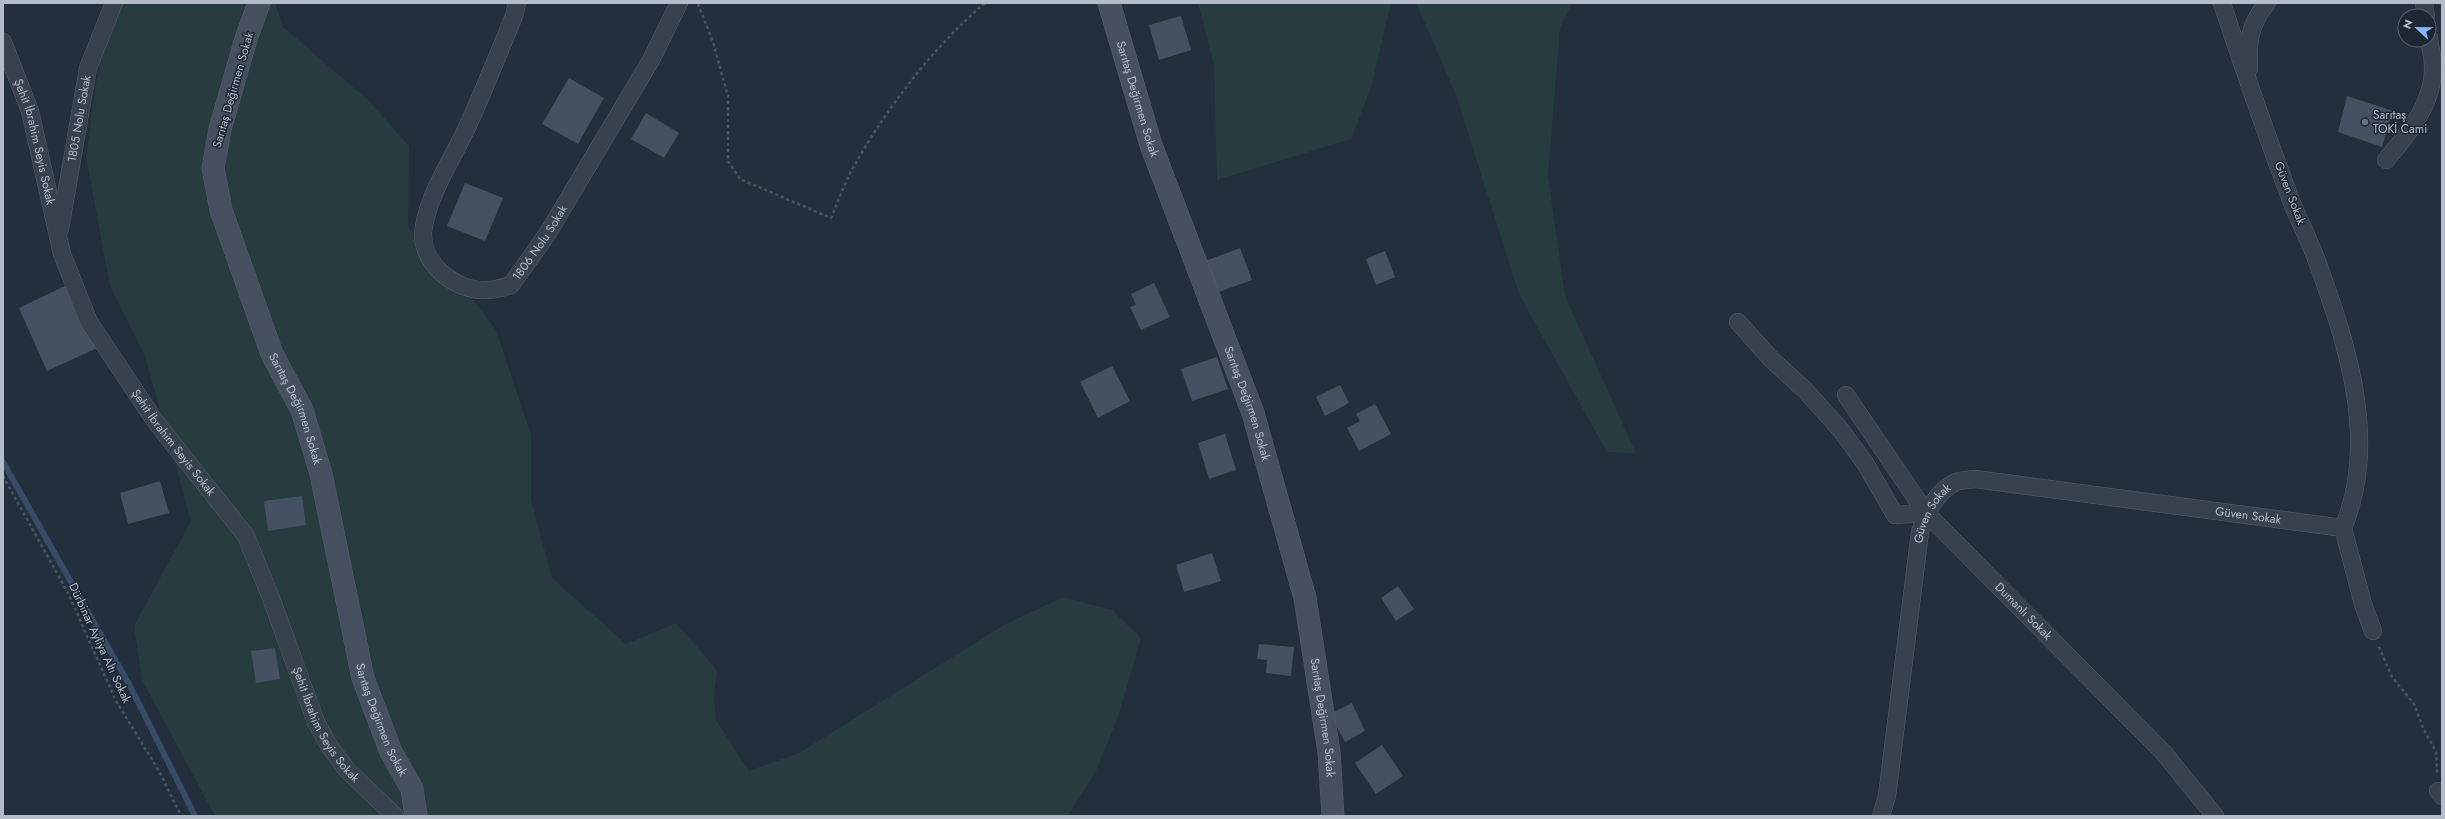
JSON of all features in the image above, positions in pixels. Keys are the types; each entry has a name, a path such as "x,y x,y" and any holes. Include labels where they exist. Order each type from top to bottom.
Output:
{"street":[{"name":"1805 Nolu Sokak","path":"58,239 88,68 114,3"},
{"name":"Sarıtaş Değirmen Sokak","path":"260,3 246,39 220,129 213,168 221,210 272,354 302,410 321,474 363,678 391,752 412,789 416,816"},
{"name":"1806 Nolu Sokak","path":"517,3 502,45 469,123 436,190 424,226 425,252 441,273 469,288 488,290 511,285 548,233 651,60 679,3"},
{"name":"Sarıtaş Değirmen Sokak","path":"1110,3 1151,145 1252,413 1305,598 1329,752 1333,816"},
{"name":"Güven Sokak","path":"1881,816 1887,796 1920,532 1926,513 1941,494 1956,482 1975,479 2343,528 2352,507 2358,482 2360,431 2353,376 2318,263 2292,203 2222,3"},
{"path":"2250,81 2249,48 2251,28 2257,15 2267,3"},
{"name":"Şehit İbrahim Seyis Sokak","path":"3,42 30,110 58,239 74,288 89,322 155,421 246,536 271,598 316,722 329,746 347,770 395,816"},
{"path":"2386,160 2408,134 2426,102 2433,66 2430,48"},
{"path":"1738,322 1772,360 1805,390 1840,429 1865,463 1895,515 1926,513"},
{"name":"Dumanlı Sokak","path":"1846,395 1926,513 2163,752 2215,816"},
{"path":"2343,528 2363,604 2373,631"}],"path":[{"path":"698,3 713,42 728,96 728,161 740,179 830,218 853,169 904,91 965,20 985,3"},
{"name":"Dürbinar Ayliya Altı Sokak","path":"3,476 68,593 116,701 159,771 181,816"},
{"path":"2373,631 2392,677 2414,704 2423,728 2436,752 2440,794"}],"green space":[{"path":"122,3 275,3 283,27 368,100 409,146 408,227 458,280 496,330 531,435 531,500 552,578 626,644 676,623 717,670 714,696 716,720 749,771 799,753 1004,625 1063,597 1112,610 1141,638 1118,717 1096,771 1068,816 215,816 142,680 134,626 191,521 145,356 110,286 86,157 102,40"},
{"path":"1198,3 1391,3 1371,88 1351,139 1217,180 1214,65"},
{"path":"1416,3 1572,3 1560,28 1548,176 1565,296 1636,453 1607,452 1519,294 1456,95"}],"building":[{"path":"1181,16 1191,50 1159,60 1149,25"},
{"path":"569,78 604,98 578,144 542,124"},
{"name":"Sarıtaş TOKİ Cami","path":"2347,96 2393,111 2382,147 2338,132"},
{"path":"646,113 679,133 664,158 631,139"},
{"path":"465,183 503,198 485,241 447,226"},
{"path":"1240,248 1252,280 1216,293 1205,261"},
{"path":"1385,251 1395,277 1376,285 1366,259"},
{"path":"1154,283 1170,317 1141,330 1130,307 1136,305 1131,294"},
{"path":"67,285 97,348 47,371 19,308"},
{"path":"1217,357 1228,389 1192,401 1181,369"},
{"path":"1112,366 1130,401 1098,418 1080,382"},
{"path":"1340,385 1349,403 1325,416 1316,397"},
{"path":"1375,404 1391,434 1359,451 1347,428 1360,421 1356,414"},
{"path":"1225,434 1236,470 1209,479 1198,443"},
{"path":"160,481 169,513 128,524 120,493"},
{"path":"302,496 306,525 268,531 264,501"},
{"path":"1212,553 1221,581 1184,592 1176,565"},
{"path":"1398,586 1414,609 1396,621 1381,598"},
{"path":"1259,644 1294,647 1291,676 1266,673 1267,660 1257,659"},
{"path":"275,648 280,679 256,683 251,651"},
{"path":"1352,703 1365,731 1345,742 1330,714"},
{"path":"1382,745 1403,776 1376,794 1355,763"}],"waterway":[{"path":"3,462 131,688 195,816"}],"place":[{"name":"Sarıtaş TOKİ Cami","path":"2365,122"}]}
